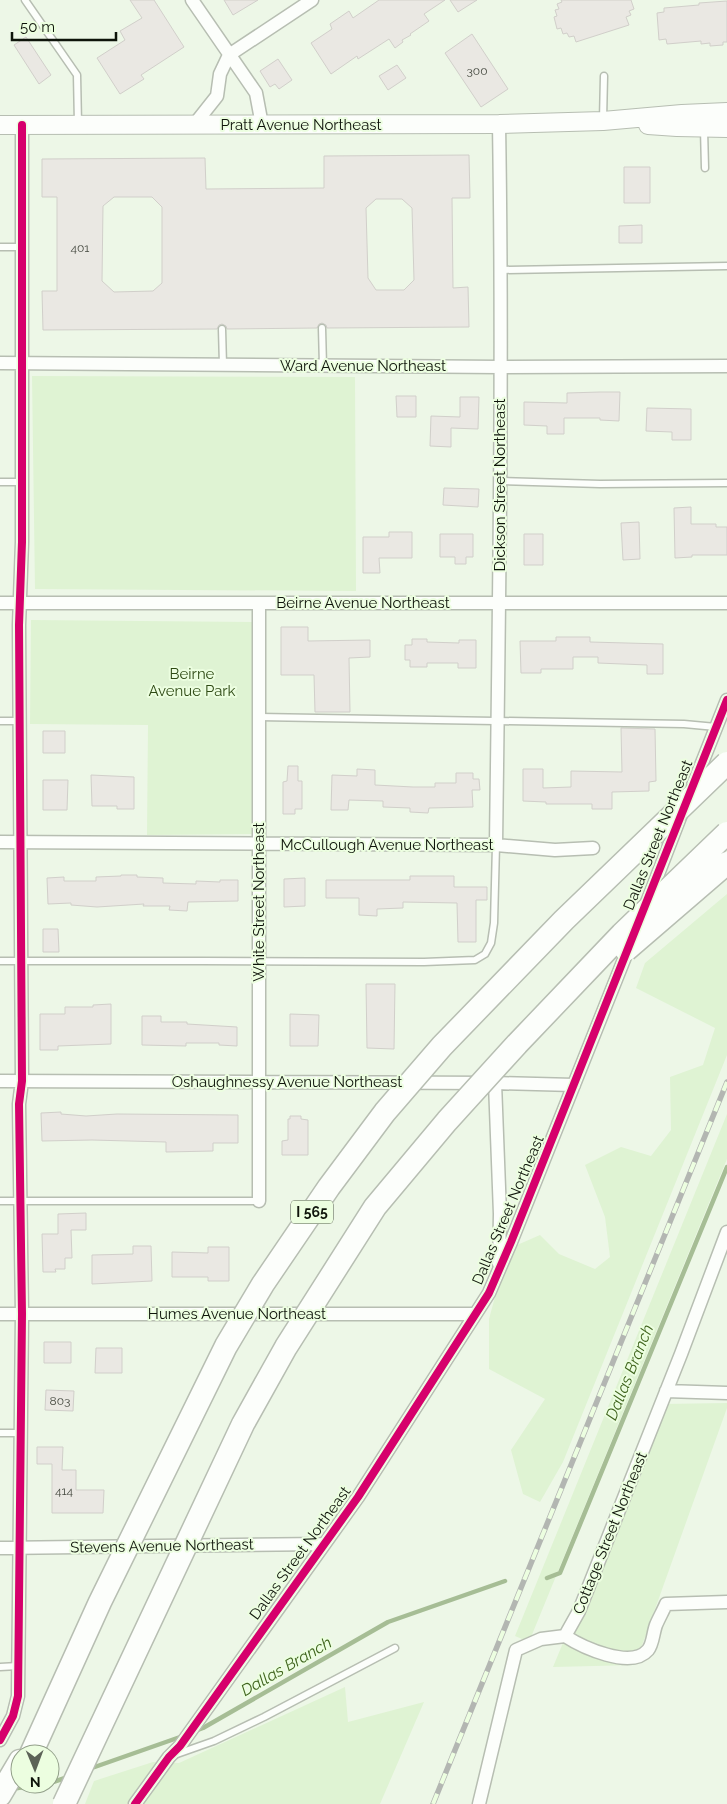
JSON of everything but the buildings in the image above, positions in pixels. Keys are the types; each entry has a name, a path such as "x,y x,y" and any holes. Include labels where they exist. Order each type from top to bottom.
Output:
{"highway":[{"name":"I 565","path":"35,1744 104,1594 226,1346 263,1284 329,1187 385,1112 442,1046 564,920 727,764"},
{"path":"65,1804 243,1424 286,1346 375,1207 447,1121 517,1044 622,934 727,833"},
{"path":"517,1044 727,863"},
{"path":"30,1744 56,1698"},
{"path":"0,1795 10,1778"}],"main road":[{"name":"Pratt Avenue Northeast","path":"0,125 499,124 603,121 727,112"},
{"name":"Pratt Avenue Northeast","path":"603,121 677,127 727,128"}],"street":[{"path":"192,0 256,94 262,124"},
{"path":"194,124 217,96 220,74 229,55 312,0"},
{"name":"Dickson Street Northeast","path":"496,845 501,481 499,124"},
{"path":"0,1740 13,1716 18,1696 22,1314 19,1104 22,1080 20,603 22,125"},
{"name":"Ward Avenue Northeast","path":"0,363 500,367 727,366"},
{"name":"Beirne Avenue Northeast","path":"0,603 727,603"},
{"name":"White Street Northeast","path":"259,603 259,1201"},
{"name":"Dallas Street Northeast","path":"135,1804 169,1757 180,1746 198,1718 358,1497 489,1293 727,700"},
{"name":"McCullough Avenue Northeast","path":"0,842 496,845 555,850 593,848"},
{"name":"Oshaughnessy Avenue Northeast","path":"0,1081 574,1085"},
{"path":"495,1083 500,1214 499,1269"},
{"name":"Cottage Street Northeast","path":"565,1636 579,1611 727,1232"},
{"name":"Humes Avenue Northeast","path":"0,1314 474,1314"},
{"path":"666,1391 727,1393"},
{"name":"Stevens Avenue Northeast","path":"0,1548 323,1544"},
{"path":"479,1804 516,1650 541,1638 565,1636 580,1646 616,1657 632,1658 646,1652 650,1646 656,1625 666,1604 679,1602 727,1602"}],"lane":[{"path":"25,0 77,75 78,125"},
{"path":"603,121 604,76"},
{"path":"704,128 705,168"},
{"path":"0,247 22,247"},
{"path":"501,270 727,266"},
{"path":"322,328 323,366"},
{"path":"222,329 223,365"},
{"path":"501,481 600,484 727,483"},
{"path":"0,482 22,482"},
{"path":"259,717 684,724 716,727"},
{"path":"0,721 20,721"},
{"path":"0,962 424,962 475,960 485,954 491,943 494,923 496,845"},
{"path":"0,1201 259,1201"},
{"path":"0,1433 21,1433"},
{"path":"169,1757 214,1741 248,1725 395,1648"},
{"path":"0,1667 18,1666"}],"green space":[{"path":"32,376 355,377 356,591 35,589"},
{"name":"Beirne Avenue Park","path":"31,620 252,622 254,834 147,835 148,725 30,724"},
{"path":"727,894 727,1055 563,1462 540,1502 523,1494 511,1450 545,1399 489,1369 489,1319 508,1249 540,1235 559,1254 595,1269 610,1257 605,1217 585,1165 621,1147 651,1156 671,1130 670,1077 703,1065 715,1028 636,988 645,963"},
{"path":"727,1114 727,1159 529,1642 515,1636"},
{"path":"727,1403 727,1408 635,1665 553,1667 662,1404"},
{"path":"345,1687 348,1722 424,1702 380,1804 85,1804 94,1781 153,1762 179,1763"}],"waterway":[{"name":"Dallas Branch","path":"547,1578 560,1573 727,1167"},
{"name":"Dallas Branch","path":"195,1731 388,1622 505,1581"},
{"name":"Dallas Branch","path":"89,1769 183,1736"},
{"name":"Dallas Branch","path":"60,1780 68,1777"}],"railway":[{"path":"433,1804 727,1082"}],"cycle path":[{"path":"0,1740 13,1716 18,1696 22,1314 19,1104 22,1081 19,625 22,542 22,125"},
{"path":"135,1804 169,1757 180,1746 358,1497 489,1293 727,700"}]}
